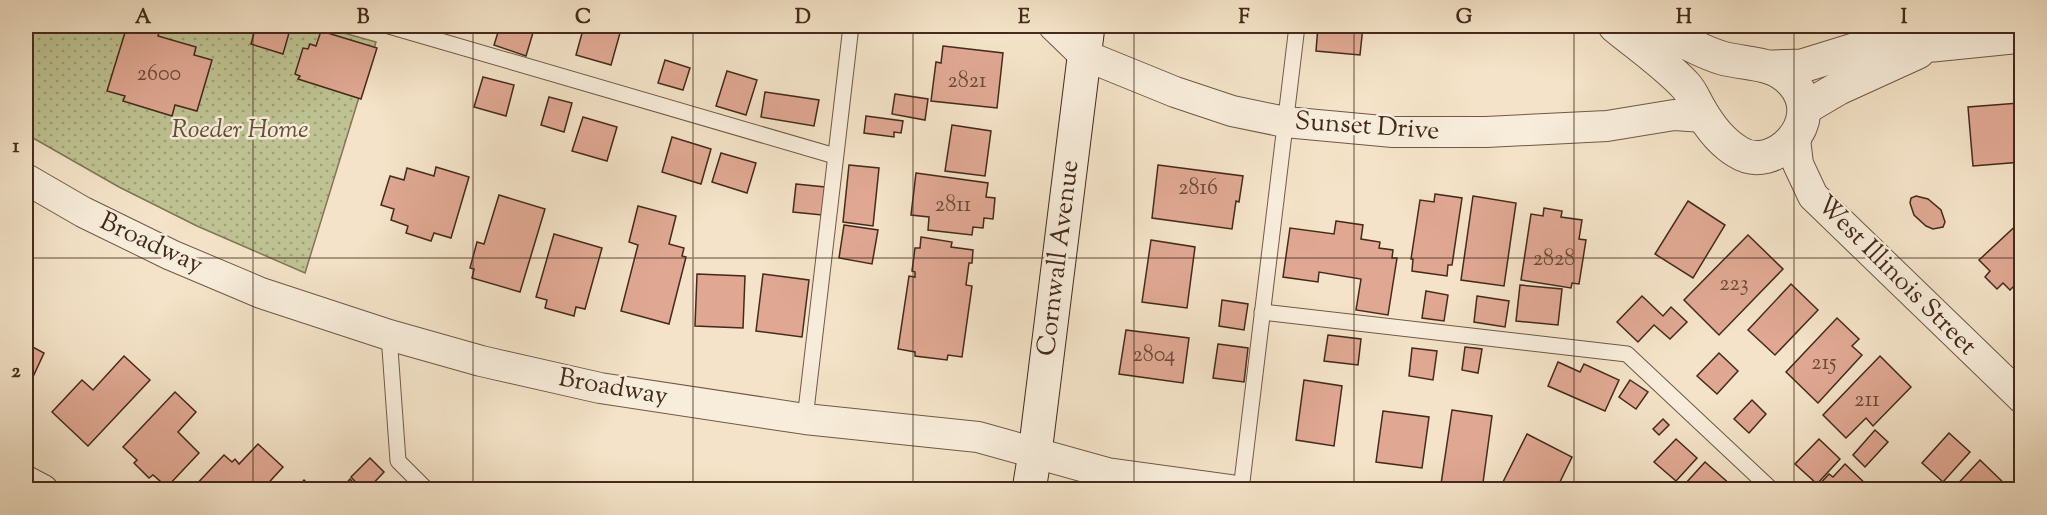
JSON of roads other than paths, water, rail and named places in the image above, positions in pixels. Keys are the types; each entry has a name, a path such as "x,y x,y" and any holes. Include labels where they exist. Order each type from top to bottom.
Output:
{"street":[{"name":"Sunset Drive","path":"1053,26 1086,40 1175,92 1232,111 1285,122 1393,132 1486,132 1607,126 1666,116 1704,117"},
{"path":"1615,26 1648,36 1685,33 1721,58 1773,67 1802,66 1857,49 1933,45 2022,36"},
{"path":"1648,36 1687,87 1715,133 1740,154 1756,158 1769,156 1795,139 1805,108 1800,92 1791,81 1773,67"},
{"name":"Cornwall Avenue","path":"1029,489 1086,40"},
{"path":"1805,108 1839,88 1933,45"},
{"name":"West Illinois Street","path":"1795,139 1798,164 1813,196 2022,398"},
{"name":"Broadway","path":"26,179 83,212 171,255 261,293 389,336 481,361 600,388 805,419 978,436 1107,473 1231,489"},
{"path":"26,481 43,489"}],"lane":[{"path":"389,26 836,156"},
{"path":"805,419 851,26"},
{"path":"1241,489 1297,26"},
{"path":"1262,312 1628,354 1772,489"},
{"path":"389,336 398,461 427,489"}],"park label":[{"name":"Roeder Home","path":"240,130"}]}
